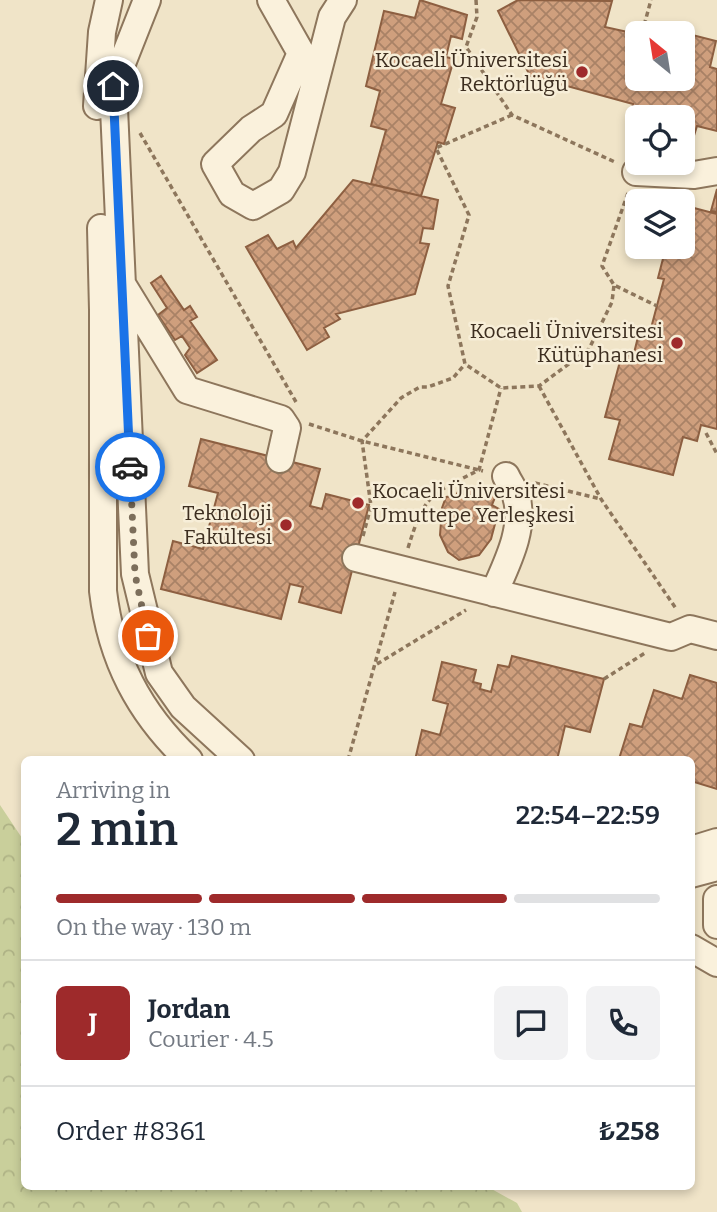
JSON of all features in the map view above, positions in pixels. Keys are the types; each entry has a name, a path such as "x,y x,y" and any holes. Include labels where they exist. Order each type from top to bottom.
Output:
{"lane":[{"path":"109,0 102,32 97,100 103,310 103,591 107,623 117,656 142,706 164,737 185,756"},
{"path":"147,0 113,86 135,574 159,673 183,707 237,756"},
{"path":"271,0 301,53 274,114 251,129 215,163 232,194 253,206 281,190 292,172 332,18 343,0"},
{"path":"695,175 717,171"},
{"path":"121,282 187,390 281,419 287,428 280,459"},
{"path":"494,593 512,551 518,523 517,498 506,476"},
{"path":"356,558 494,593 680,633 717,636"},
{"path":"695,849 717,842"},
{"path":"695,873 717,867"},
{"path":"717,899 717,925"},
{"path":"695,950 717,963"}],"path":[{"path":"476,0 477,17 466,47 512,116 625,167"},
{"path":"645,21 651,0"},
{"path":"512,116 436,148 469,215 448,286 465,364 501,388 539,386 589,349 612,302 614,285"},
{"path":"139,133 298,404"},
{"path":"635,175 602,266 614,285 657,306"},
{"path":"362,441 401,398 420,387 428,387 453,378 465,364"},
{"path":"539,386 601,499 680,633 604,679"},
{"path":"349,756 418,514 429,498 480,470 501,388"},
{"path":"303,414 309,424 362,441 601,499"},
{"path":"706,433 717,454"},
{"path":"356,558 371,506 362,441"},
{"path":"375,665 494,593"}],"green space":[{"path":"0,805 21,836 21,1190 493,1190 517,1203 522,1212 0,1212"}],"building":[{"path":"420,0 467,15 462,39 451,36 446,57 454,59 441,104 455,108 444,144 438,142 421,196 371,184 386,130 371,126 380,91 366,86 384,11 415,18"},
{"name":"Kocaeli Üniversitesi Rektörlüğü","path":"518,0 612,1 605,27 625,31 625,91 695,91 695,36 716,41 710,67 717,69 717,131 697,126 695,132 695,105 633,105 530,76 498,11"},
{"path":"353,180 438,200 433,229 423,228 420,243 429,244 415,294 336,314 340,319 324,328 329,337 307,350 246,247 268,235 277,249 293,241 296,248"},
{"path":"717,189 717,212 711,211"},
{"name":"Kocaeli Üniversitesi Kütüphanesi","path":"695,208 717,214 717,429 701,425 697,441 683,437 673,475 609,459 620,420 605,417 622,354 633,357 640,329 650,332 664,279 658,278 663,259 695,259"},
{"path":"161,276 184,310 190,306 197,317 190,321 217,360 197,373 185,355 190,348 182,336 175,340 158,315 167,308 151,283"},
{"name":"Teknoloji Fakültesi","path":"201,439 320,469 310,506 322,509 326,494 369,505 341,613 299,602 303,587 290,584 281,619 161,589 173,541 203,549 218,493 189,486"},
{"path":"461,485 496,495 492,505 499,509 491,539 479,555 459,560 448,552 440,535 442,508 446,497 456,496"},
{"path":"512,656 604,679 590,732 565,726 558,756 416,756 422,730 440,735 448,704 433,700 442,662 476,670 473,682 481,684 480,689 491,692 498,665 509,667"},
{"path":"690,675 717,683 717,789 695,782 695,756 620,756 630,724 642,727 654,690 682,699"}],"way so far":[{"path":"130,467 135,574 148,636"}],"place":[{"name":"Kocaeli Üniversitesi Rektörlüğü","path":"582,72"},
{"name":"Kocaeli Üniversitesi Kütüphanesi","path":"677,343"},
{"name":"Kocaeli Üniversitesi Umuttepe Yerleşkesi","path":"358,503"},
{"name":"Teknoloji Fakültesi","path":"286,525"}],"route":[{"path":"113,86 130,467"}]}
